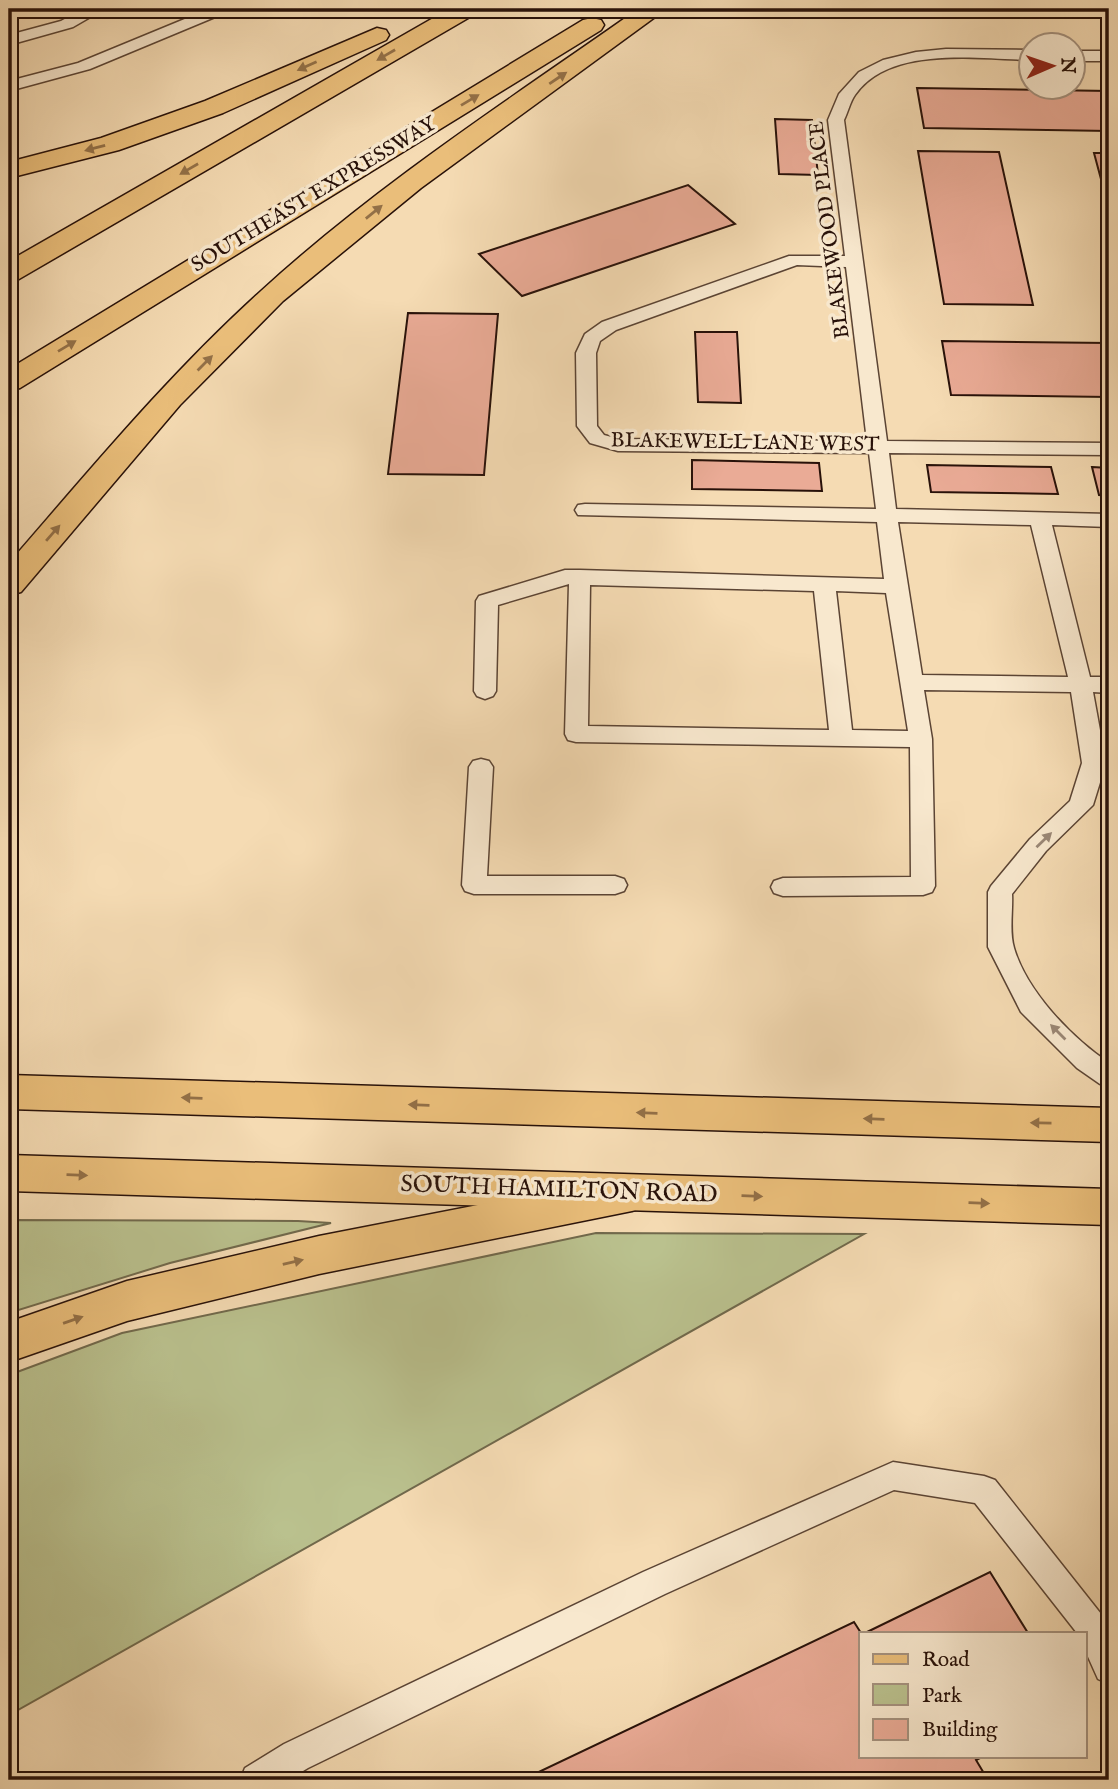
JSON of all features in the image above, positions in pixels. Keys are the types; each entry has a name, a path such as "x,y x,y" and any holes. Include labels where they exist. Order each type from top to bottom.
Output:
{"main road":[{"path":"9,170 110,144 214,107 437,9"},
{"path":"9,272 466,9"},
{"name":"SOUTHEAST EXPRESSWAY","path":"9,382 620,9"},
{"path":"9,584 162,406 272,295 429,166 654,9"},
{"path":"9,1092 1109,1125"},
{"name":"SOUTH HAMILTON ROAD","path":"9,1173 1109,1207"},
{"path":"9,1342 127,1301 319,1255 632,1193"}],"lane":[{"path":"9,40 67,24 91,12 91,9"},
{"path":"192,9 215,12"},
{"path":"9,86 84,66 215,12"},
{"name":"BLAKEWOOD PLACE","path":"783,887 923,886 921,739 896,586 836,120 840,103 849,89 866,73 886,64 914,57 1016,55"},
{"path":"1086,55 1109,56"},
{"name":"BLAKEWELL LANE WEST","path":"856,261 795,260 609,326 592,338 586,353 587,426 597,439 618,445 1109,449"},
{"path":"585,510 1109,520"},
{"path":"1040,518 1081,685 1094,763 1081,805 1038,845 999,892 1001,947 1031,1005 1086,1061 1109,1077"},
{"path":"485,691 487,601 565,577 896,586"},
{"path":"580,578 576,734 921,739"},
{"path":"824,584 841,738"},
{"path":"912,682 1109,685"},
{"path":"481,767 474,885 615,885"},
{"path":"257,1780 296,1756 653,1583 893,1476 984,1490 1090,1625 1109,1668"}],"green space":[{"path":"9,1220 331,1223 170,1263 9,1313"},
{"path":"596,1233 864,1234 9,1715 9,1375 122,1333"}],"building":[{"path":"984,9 1109,9 1109,16 986,15"},
{"path":"917,88 1016,90 1016,102 1086,102 1086,91 1109,91 1109,131 924,128"},
{"path":"775,119 812,120 818,175 779,174"},
{"path":"918,151 999,152 1033,305 944,304"},
{"path":"1094,153 1109,153 1109,209"},
{"path":"688,185 735,224 522,296 479,254"},
{"path":"408,313 498,314 484,475 388,474"},
{"path":"695,332 737,332 741,403 698,402"},
{"path":"942,341 1109,343 1109,397 951,395"},
{"path":"692,460 819,463 822,491 692,489"},
{"path":"927,465 1051,467 1058,494 931,492"},
{"path":"1092,467 1109,468 1109,496 1099,495"},
{"path":"990,1572 1027,1632 867,1632"},
{"path":"854,1622 860,1632 859,1758 980,1758 976,1760 988,1780 522,1780"}]}
